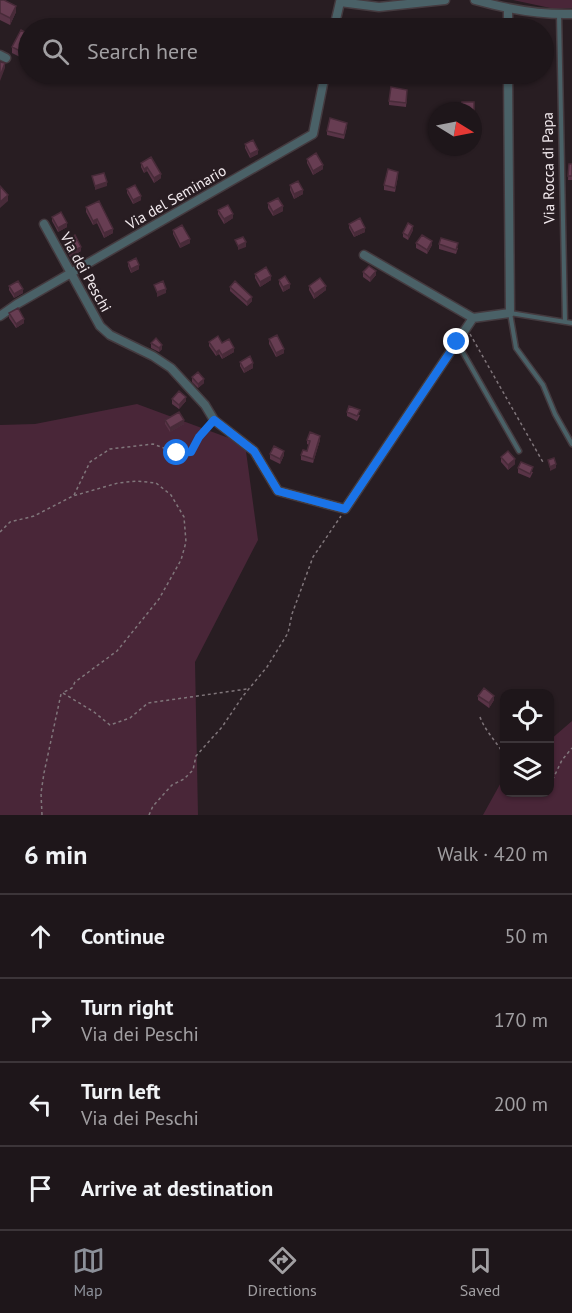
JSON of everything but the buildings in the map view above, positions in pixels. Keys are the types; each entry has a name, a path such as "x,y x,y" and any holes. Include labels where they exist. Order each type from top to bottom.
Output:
{"street":[{"path":"335,18 338,1 384,6 445,0"},
{"path":"475,0 508,9 572,14"},
{"path":"508,9 508,18"},
{"name":"Via del Seminario","path":"0,316 17,304 313,134 323,84"},
{"path":"364,255 473,318 510,313 508,84"},
{"name":"Via dei Peschi","path":"44,224 100,326 110,335 153,356 171,368 205,405 214,420 254,451 278,491 345,509"},
{"path":"345,509 473,318"}],"lane":[{"name":"Via Rocca di Papa","path":"559,14 565,322"},
{"path":"572,323 510,313 516,348 543,385 555,414 572,444"},
{"path":"457,342 519,451"}],"path":[{"path":"466,327 544,464"},
{"path":"73,496 90,462 110,449 153,444 177,453 191,452 199,437 214,420"},
{"path":"0,532 9,522 34,516 73,496 118,483 137,481 156,483 171,495 184,517 186,542 181,560 152,611 117,651 75,682 72,688 62,693"},
{"path":"149,815 153,806 172,785 184,779 193,770 196,756 222,727 248,689 267,667 288,633 292,614 313,557 345,509"},
{"path":"62,693 94,712 110,725 130,718 148,703 248,689"},
{"path":"42,815 41,793 44,773 62,693"},
{"path":"480,717 484,728 492,735 500,748"},
{"path":"554,775 572,748"}],"shaded area":[{"path":"513,0 572,0 572,8 555,9"},
{"path":"137,404 245,444 258,540 195,662 198,815 0,815 0,425 35,424"},
{"path":"572,721 572,815 483,815 500,784 500,797 554,797 554,737"}],"route":[{"path":"177,453 191,452 199,437 214,420 246,442 278,491 345,509 457,342"}]}
